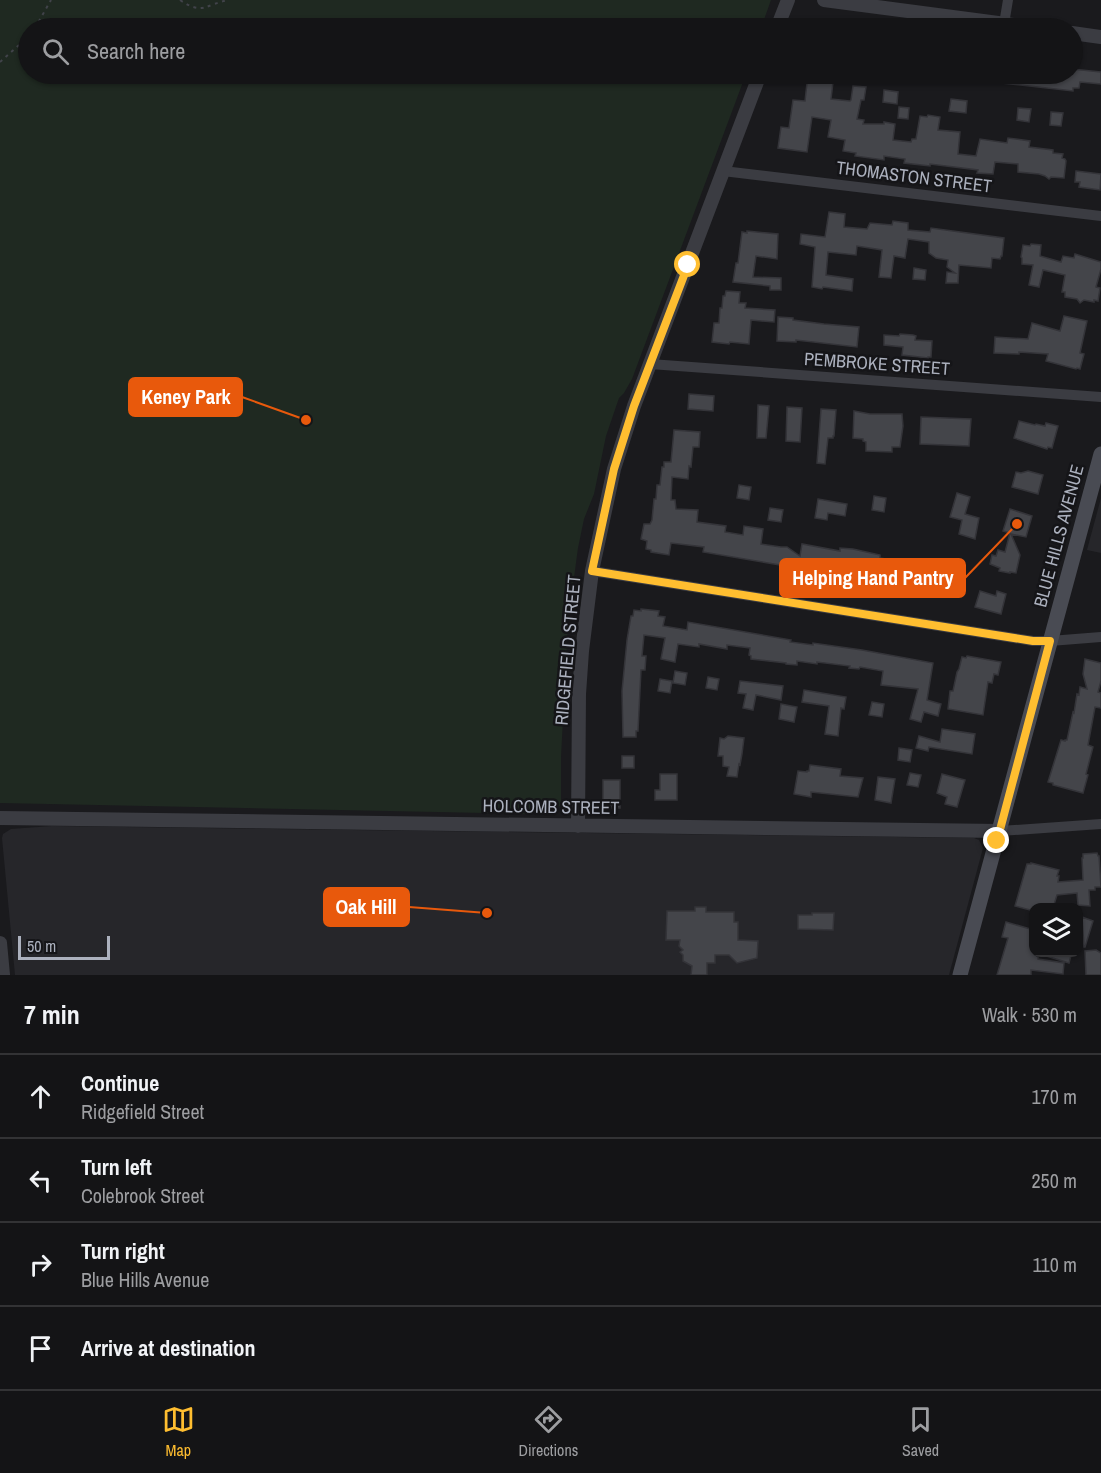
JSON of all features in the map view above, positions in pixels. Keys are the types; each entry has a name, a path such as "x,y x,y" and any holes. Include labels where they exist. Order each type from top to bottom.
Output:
{"main road":[{"name":"BLUE HILLS AVENUE","path":"960,975 1101,454"}],"street":[{"path":"781,18 788,0"},
{"path":"824,0 959,18"},
{"path":"1005,18 1008,0"},
{"path":"1083,35 1101,37"},
{"name":"RIDGEFIELD STREET","path":"578,826 579,694 583,639 592,571 614,469 634,406 756,84"},
{"name":"THOMASTON STREET","path":"723,171 1101,216"},
{"name":"PEMBROKE STREET","path":"650,364 1101,397"},
{"path":"592,571 1033,641 1101,637"},
{"name":"HOLCOMB STREET","path":"0,818 999,831 1101,824"},
{"path":"0,943 3,975"}],"path":[{"path":"41,18 51,0"},
{"path":"180,0 190,7 199,9 229,0"},
{"path":"0,62 18,46"}],"shaded area":[{"path":"0,0 771,0 765,18 18,18 18,84 742,84 632,379 619,398 606,436 594,494 584,519 568,622 561,757 561,806 531,814 0,803"},
{"path":"1101,498 1101,553 1087,550"},
{"path":"52,826 974,838 979,840 983,848 949,975 15,975 2,838 3,834 11,829"}],"building":[{"path":"1083,70 1101,72 1101,84 1083,82"},
{"path":"807,84 833,84 831,99 850,101 853,86 866,87 857,119 864,120 863,124 884,124 884,122 895,124 893,140 911,142 912,139 916,139 920,116 940,117 938,130 960,132 958,154 976,156 980,139 1007,143 1008,138 1030,141 1029,147 1053,150 1053,153 1063,154 1062,158 1066,161 1064,178 1051,177 1049,179 1039,174 1018,172 1018,164 995,162 993,174 930,164 930,166 904,163 905,159 884,156 884,160 855,156 856,153 843,151 845,140 828,137 831,120 812,117 807,152 778,148 781,127 789,128 793,100 805,101"},
{"path":"1011,84 1080,84 1079,88 1073,88 1073,91"},
{"path":"884,90 898,92 897,104 883,102"},
{"path":"951,99 967,101 966,113 949,111"},
{"path":"899,107 909,108 908,119 898,118"},
{"path":"1018,108 1031,109 1029,122 1017,120"},
{"path":"1051,112 1063,113 1061,126 1050,125"},
{"path":"1076,171 1101,174 1100,190 1079,187 1080,182 1075,182"},
{"path":"829,212 845,214 844,227 867,229 870,223 892,225 893,221 908,223 908,230 930,232 931,228 1004,238 1002,256 1000,259 992,258 991,268 959,265 958,283 946,283 947,272 955,273 947,267 948,260 936,258 929,253 929,242 908,239 905,258 894,256 891,278 879,277 882,250 857,246 856,255 828,252 826,275 853,279 852,291 812,287 815,247 800,244 801,234 825,237"},
{"path":"747,231 778,234 777,259 756,256 753,277 781,278 781,290 770,290 770,286 733,282 742,232 747,233"},
{"path":"1031,244 1041,245 1040,256 1061,262 1063,256 1074,258 1075,254 1101,262 1096,287 1100,288 1098,301 1084,300 1080,303 1077,299 1065,297 1065,292 1062,292 1065,275 1043,270 1039,287 1029,285 1033,265 1022,264 1021,257 1023,245 1030,246"},
{"path":"914,268 926,270 925,280 913,279"},
{"path":"726,291 740,292 739,303 746,303 745,308 775,310 774,322 751,320 749,344 712,342 714,323 719,323 720,308 722,308"},
{"path":"1064,316 1087,321 1080,353 1084,354 1080,369 1046,361 1048,354 994,353 995,337 1028,339 1032,323 1060,331"},
{"path":"778,317 859,327 857,347 796,340 796,342 777,341"},
{"path":"900,334 916,336 915,340 932,341 931,357 902,355 903,347 884,345 884,335 899,336"},
{"path":"689,394 714,396 713,411 688,409"},
{"path":"758,405 769,406 766,438 757,438"},
{"path":"787,407 802,408 800,442 786,441"},
{"path":"821,409 836,410 834,436 828,438 825,464 817,463"},
{"path":"854,411 870,414 902,414 900,447 892,447 892,452 866,451 866,442 863,439 853,438"},
{"path":"921,417 971,419 969,446 920,444"},
{"path":"1019,421 1035,425 1045,426 1046,423 1058,426 1052,448 1047,449 1014,438"},
{"path":"674,430 700,432 699,447 693,447 688,479 672,477 671,500 675,500 676,509 698,510 697,522 726,526 725,532 743,535 744,526 763,529 761,544 787,547 800,556 802,544 840,551 840,548 853,549 880,555 880,558 934,567 936,561 957,565 955,578 961,579 958,595 936,590 937,587 918,584 917,587 850,576 848,580 834,578 834,574 703,552 704,547 671,543 669,555 651,552 646,549 647,541 641,539 644,524 650,524 652,520 654,499 656,499 657,485 660,485 662,467 664,467 664,462 671,462"},
{"path":"1028,471 1043,475 1038,494 1012,487 1016,472"},
{"path":"739,485 751,487 749,500 737,498"},
{"path":"957,493 970,497 965,514 979,518 975,539 959,534 962,520 950,517"},
{"path":"874,496 886,498 884,512 872,510"},
{"path":"818,499 847,504 845,516 828,513 827,520 815,518"},
{"path":"770,508 783,510 781,522 768,520"},
{"path":"1010,509 1032,516 1026,537 1011,534 1020,555 1016,573 999,571 1000,568 990,564 992,555 996,556 998,550 1005,552 1010,533 1003,531"},
{"path":"980,591 996,596 997,591 1006,594 1001,614 975,607"},
{"path":"641,609 659,611 658,616 665,617 663,626 687,630 688,622 791,640 790,642 862,650 933,663 927,700 941,704 938,716 924,712 921,722 910,719 918,689 881,685 883,671 817,662 817,664 797,661 797,665 751,659 750,648 727,645 727,649 699,644 699,647 678,644 675,662 661,659 665,638 644,635 642,656 646,656 645,670 641,670 638,731 636,731 636,737 623,737 622,691 627,640 631,616 634,610 641,611"},
{"path":"962,657 1001,662 998,675 994,674 992,683 988,682 983,715 948,709 950,691 953,691"},
{"path":"1085,659 1101,663 1101,681 1098,692 1101,693 1101,708 1095,707 1088,745 1093,747 1083,793 1048,782 1061,740 1067,740 1077,694 1079,695 1080,687 1087,689 1083,674"},
{"path":"675,671 687,673 685,685 673,683"},
{"path":"708,677 719,679 717,690 706,688"},
{"path":"660,679 672,681 670,693 658,691"},
{"path":"740,681 783,686 781,700 756,695 753,710 743,708 746,694 738,693"},
{"path":"804,690 846,697 844,709 841,708 838,736 825,734 829,706 802,702"},
{"path":"872,702 884,704 882,717 869,715"},
{"path":"781,704 797,707 794,722 779,719"},
{"path":"942,729 975,734 972,754 929,747 928,751 916,748 919,736 940,742"},
{"path":"728,736 744,738 737,777 727,776 729,767 723,766 723,756 718,756 720,738 724,739"},
{"path":"899,748 912,750 910,762 898,760"},
{"path":"622,756 634,756 634,768 622,768"},
{"path":"810,765 841,769 840,776 863,778 858,797 811,792 811,797 794,794 798,771 809,771"},
{"path":"910,773 921,775 918,787 907,785"},
{"path":"660,774 677,774 677,800 655,800 655,790 660,790"},
{"path":"942,774 965,780 957,807 945,804 947,797 937,793"},
{"path":"878,777 895,779 891,803 875,800"},
{"path":"603,780 620,780 620,808 603,808"},
{"path":"1097,853 1099,856 1101,887 1089,890 1090,906 1078,903 1077,893 1057,895 1055,903 1029,903 1029,910 1015,906 1027,864 1059,870 1058,882 1083,880 1083,854"},
{"path":"695,907 706,907 706,912 734,912 734,922 738,922 738,940 758,941 757,958 737,963 729,955 715,955 715,963 707,963 707,975 691,975 692,966 683,961 683,955 680,952 683,950 679,946 680,940 666,940 667,911 695,911"},
{"path":"812,913 834,913 833,930 798,929 798,915 812,915"},
{"path":"1083,917 1093,921 1084,947 1083,932"},
{"path":"1006,922 1029,929 1029,957 1064,963 1063,974 1031,970 1031,975 997,975 1008,938 1002,937"},
{"path":"1096,950 1101,953 1101,975 1086,975 1085,951"},
{"path":"1050,957 1071,957 1069,963"}],"place":[{"name":"Keney Park","path":"306,420"},
{"name":"Helping Hand Pantry","path":"1017,524"},
{"name":"Oak Hill","path":"487,913"}],"route":[{"path":"688,265 634,406 614,469 592,571 1033,641 1050,641 997,841"}]}
